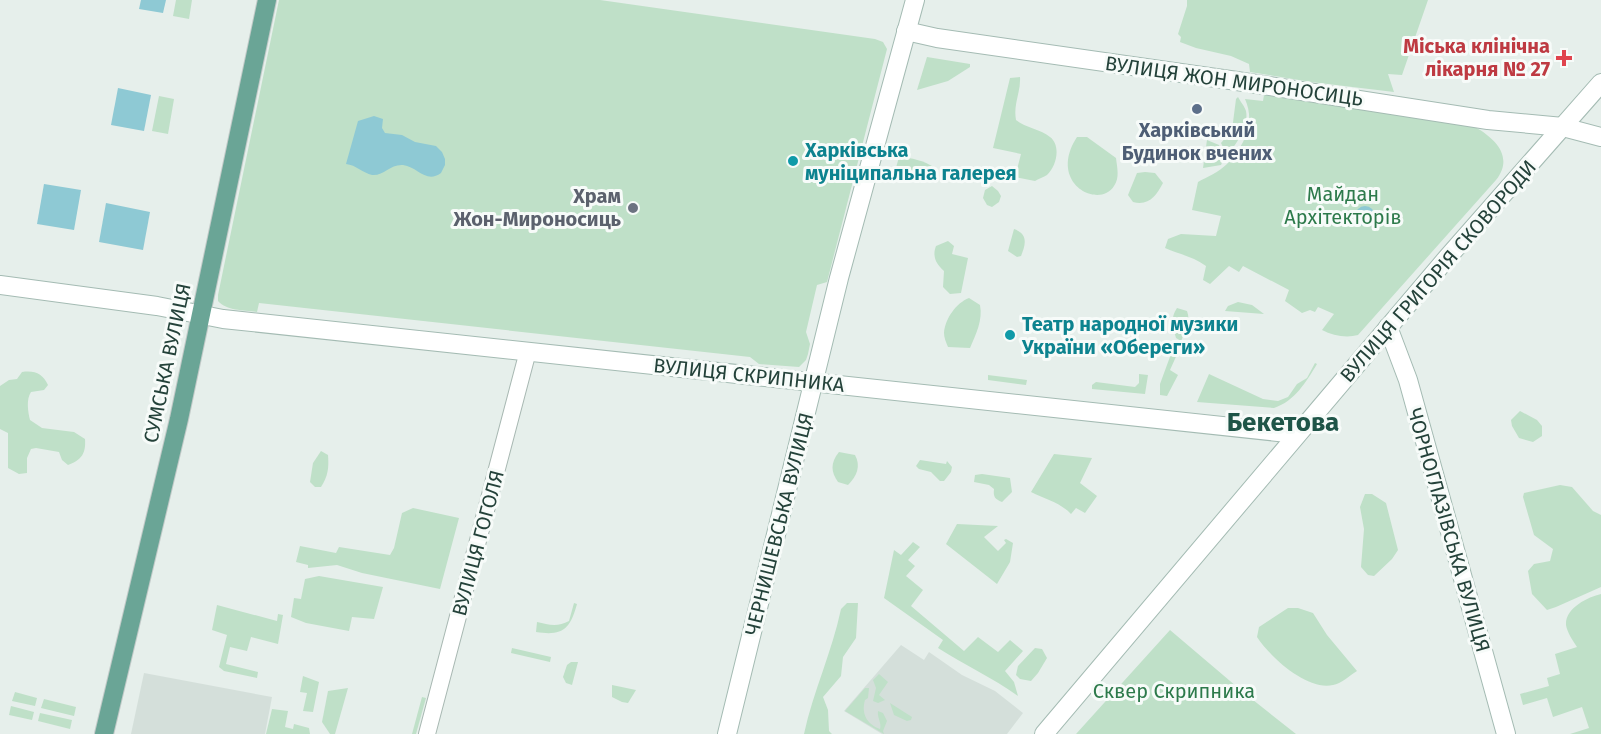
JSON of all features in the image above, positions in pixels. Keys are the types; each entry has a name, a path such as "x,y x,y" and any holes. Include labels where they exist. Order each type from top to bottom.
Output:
{"main road":[{"name":"СУМСЬКА ВУЛИЦЯ","path":"104,734 179,419 267,0"}],"street":[{"name":"ЧЕРНИШЕВСЬКА ВУЛИЦЯ","path":"727,734 839,278 915,0"},
{"name":"ВУЛИЦЯ ЖОН МИРОНОСИЦЬ","path":"906,31 1488,120 1563,127 1601,136"},
{"name":"ВУЛИЦЯ ГРИГОРІЯ СКОВОРОДИ","path":"1044,734 1388,327 1601,83"},
{"name":"ВУЛИЦЯ СКРИПНИКА","path":"0,285 157,306 223,319 1297,434"},
{"name":"ЧОРНОГЛАЗІВСЬКА ВУЛИЦЯ","path":"1388,327 1408,380 1506,734"},
{"name":"ВУЛИЦЯ ГОГОЛЯ","path":"427,734 528,351"}],"shaded area":[{"path":"901,645 924,660 929,652 962,675 995,691 1023,713 1007,734 882,734 844,711"},
{"path":"144,673 272,697 265,734 131,734"}],"green space":[{"path":"176,0 192,0 189,19 173,16"},
{"path":"279,0 600,0 883,42 887,49 827,282 817,285 806,332 810,344 806,360 799,367 759,364 750,357 259,303 257,312 226,307 218,301 218,295"},
{"path":"1187,0 1428,0 1402,75 1388,74 1394,92 1250,72 1249,64 1231,56 1180,42 1181,37 1178,34"},
{"path":"927,57 970,64 970,67 948,81 917,90"},
{"path":"1020,77 1016,120 1050,137 1057,150 1050,171 1035,181 1015,177 1021,154 993,148 1010,78"},
{"name":"Майдан Архітекторів","path":"1264,95 1475,127 1496,143 1503,156 1501,172 1496,180 1358,335 1340,336 1322,330 1334,314 1318,307 1315,312 1310,310 1302,313 1285,301 1289,290 1243,266 1239,272 1229,266 1210,284 1203,280 1206,266 1165,248 1168,239 1181,234 1216,236 1221,216 1192,210 1198,182 1227,164 1239,150 1249,126 1245,99 1263,101"},
{"path":"159,96 174,99 168,134 152,131"},
{"path":"1238,97 1246,111 1246,122 1239,139 1229,153 1221,143 1232,130"},
{"path":"1077,137 1087,137 1116,158 1117,180 1107,193 1098,195 1088,193 1079,188 1072,179 1068,167 1069,153"},
{"path":"1207,140 1219,145 1224,158 1221,165 1203,168"},
{"path":"899,157 917,160 935,168 928,179 923,182 912,182 894,175"},
{"path":"1137,173 1155,173 1163,183 1158,192 1148,201 1133,202 1128,195"},
{"path":"992,186 1001,196 999,202 992,207 987,205 983,198 985,190"},
{"path":"1014,229 1022,234 1025,240 1021,256 1017,257 1008,251"},
{"path":"948,241 954,246 952,254 968,258 961,293 950,294 943,287 944,271 937,263 935,256 936,246"},
{"path":"969,298 980,305 981,311 970,348 948,347 944,335 946,322 952,312"},
{"path":"1238,302 1252,305 1264,314 1225,311 1228,306"},
{"path":"1177,308 1187,311 1188,315 1187,326 1181,341 1176,338 1173,326 1173,315"},
{"path":"1179,350 1170,370 1178,375 1167,396 1160,395 1160,384 1171,354"},
{"path":"1315,363 1317,364 1299,390 1288,401 1274,408 1197,402 1209,374 1263,399 1278,401 1288,397 1297,384 1307,378"},
{"path":"22,372 38,374 48,385 44,390 31,392 29,395 30,420 42,428 74,432 85,439 84,452 77,461 68,465 62,460 59,452 36,448 31,449 27,458 27,473 19,474 8,468 8,433 0,429 0,386 9,380 17,379"},
{"path":"1139,374 1148,375 1145,394 1092,389 1092,385 1096,382 1135,387 1139,383"},
{"path":"988,375 1027,380 1026,385 988,380"},
{"path":"1520,411 1537,420 1542,426 1542,436 1533,442 1519,438 1512,426 1511,420"},
{"path":"321,451 328,455 328,472 321,487 315,487 310,482 313,463"},
{"path":"839,452 855,455 857,459 857,471 848,485 838,482 834,475 833,464"},
{"path":"1054,454 1092,458 1080,483 1097,496 1085,513 1076,508 1071,514 1058,504 1031,492"},
{"path":"920,460 946,464 947,461 952,467 951,472 944,481 940,481 931,472 916,466"},
{"path":"975,475 1010,478 1012,492 1002,502 998,500 994,496 994,489 989,485 974,482"},
{"path":"1560,485 1572,487 1593,511 1601,515 1601,587 1547,610 1532,594 1528,571 1534,564 1550,561 1553,549 1534,535 1523,497 1524,493"},
{"path":"1365,494 1372,494 1386,503 1398,550 1374,576 1368,575 1361,567 1364,529 1360,507"},
{"path":"413,508 459,518 440,589 362,573 337,565 308,568 308,565 296,562 300,546 336,553 339,547 390,555 394,548 402,513"},
{"path":"957,524 998,526 984,537 998,551 1006,543 1004,540 1013,543 1010,562 997,584 946,544"},
{"path":"913,542 920,547 908,560 915,566 906,576 923,590 911,606 964,651 978,637 998,652 1010,640 1023,651 1005,671 1014,682 1018,696 938,648 943,640 884,598 894,550 901,555"},
{"path":"319,576 383,587 374,619 352,617 349,631 306,623 291,617 294,598 301,599 305,579"},
{"path":"1601,594 1601,734 1570,734 1589,728 1582,707 1553,717 1547,698 1523,705 1520,694 1549,686 1547,678 1560,674 1555,654 1577,647 1566,625 1569,613 1578,604"},
{"path":"574,603 577,604 574,613 568,625 564,629 552,633 536,632 537,622 553,625 569,621"},
{"path":"847,603 858,603 856,638 843,657 841,676 823,697 828,710 829,731 832,734 804,734 841,609"},
{"path":"217,605 277,621 278,614 283,615 278,644 251,637 247,651 230,647 226,664 258,672 257,678 224,671 219,667 227,635 212,630"},
{"path":"1288,608 1298,608 1313,613 1327,635 1357,671 1336,684 1323,685 1301,678 1280,663 1257,637 1259,627"},
{"name":"Сквер Скрипника","path":"1170,630 1243,692 1296,734 1076,734"},
{"path":"512,648 551,657 550,662 511,653"},
{"path":"1035,648 1042,649 1047,658 1031,681 1020,679 1016,675 1018,666"},
{"path":"571,662 578,662 572,685 566,683 563,677 567,665"},
{"path":"879,674 888,682 879,695 885,700 878,703 873,701 876,688 873,680"},
{"path":"303,676 319,682 313,712 303,711 307,693 300,692"},
{"path":"612,685 636,690 628,703 622,702 612,697"},
{"path":"348,688 335,734 330,734 322,722 328,691"},
{"path":"865,688 869,688 868,698 864,705 866,718 880,729 878,711 883,713 887,721 884,734 845,711"},
{"path":"15,692 37,698 35,706 12,701"},
{"path":"422,697 426,698 416,734 412,734"},
{"path":"44,699 76,707 74,716 41,708"},
{"path":"890,703 912,717 911,720 907,721 894,715"},
{"path":"11,706 34,712 32,720 9,715"},
{"path":"272,709 288,711 285,727 293,729 294,724 309,728 310,734 266,734"},
{"path":"40,713 72,720 70,729 38,721"}],"water":[{"path":"141,0 166,0 163,13 139,9"},
{"path":"118,88 151,95 144,131 111,125"},
{"path":"374,116 383,119 382,128 385,133 402,135 415,142 436,146 445,159 441,173 431,177 408,166 398,165 380,174 372,175 346,164 358,121"},
{"path":"44,184 81,190 74,230 37,224"},
{"path":"106,203 150,212 143,250 99,242"},
{"path":"1365,206 1372,209 1375,216 1372,223 1365,226 1358,223 1355,216 1358,209"}],"place":[{"name":"Міська клінічна лікарня № 27","path":"1564,58"},
{"name":"Харківський Будинок вчених","path":"1197,109"},
{"name":"Харківська муніципальна галерея","path":"793,161"},
{"name":"Храм Жон-Мироносиць","path":"633,208"},
{"name":"Театр народної музики України «Обереги»","path":"1010,335"}],"district":[{"name":"Бекетова","path":"1283,422"}]}
